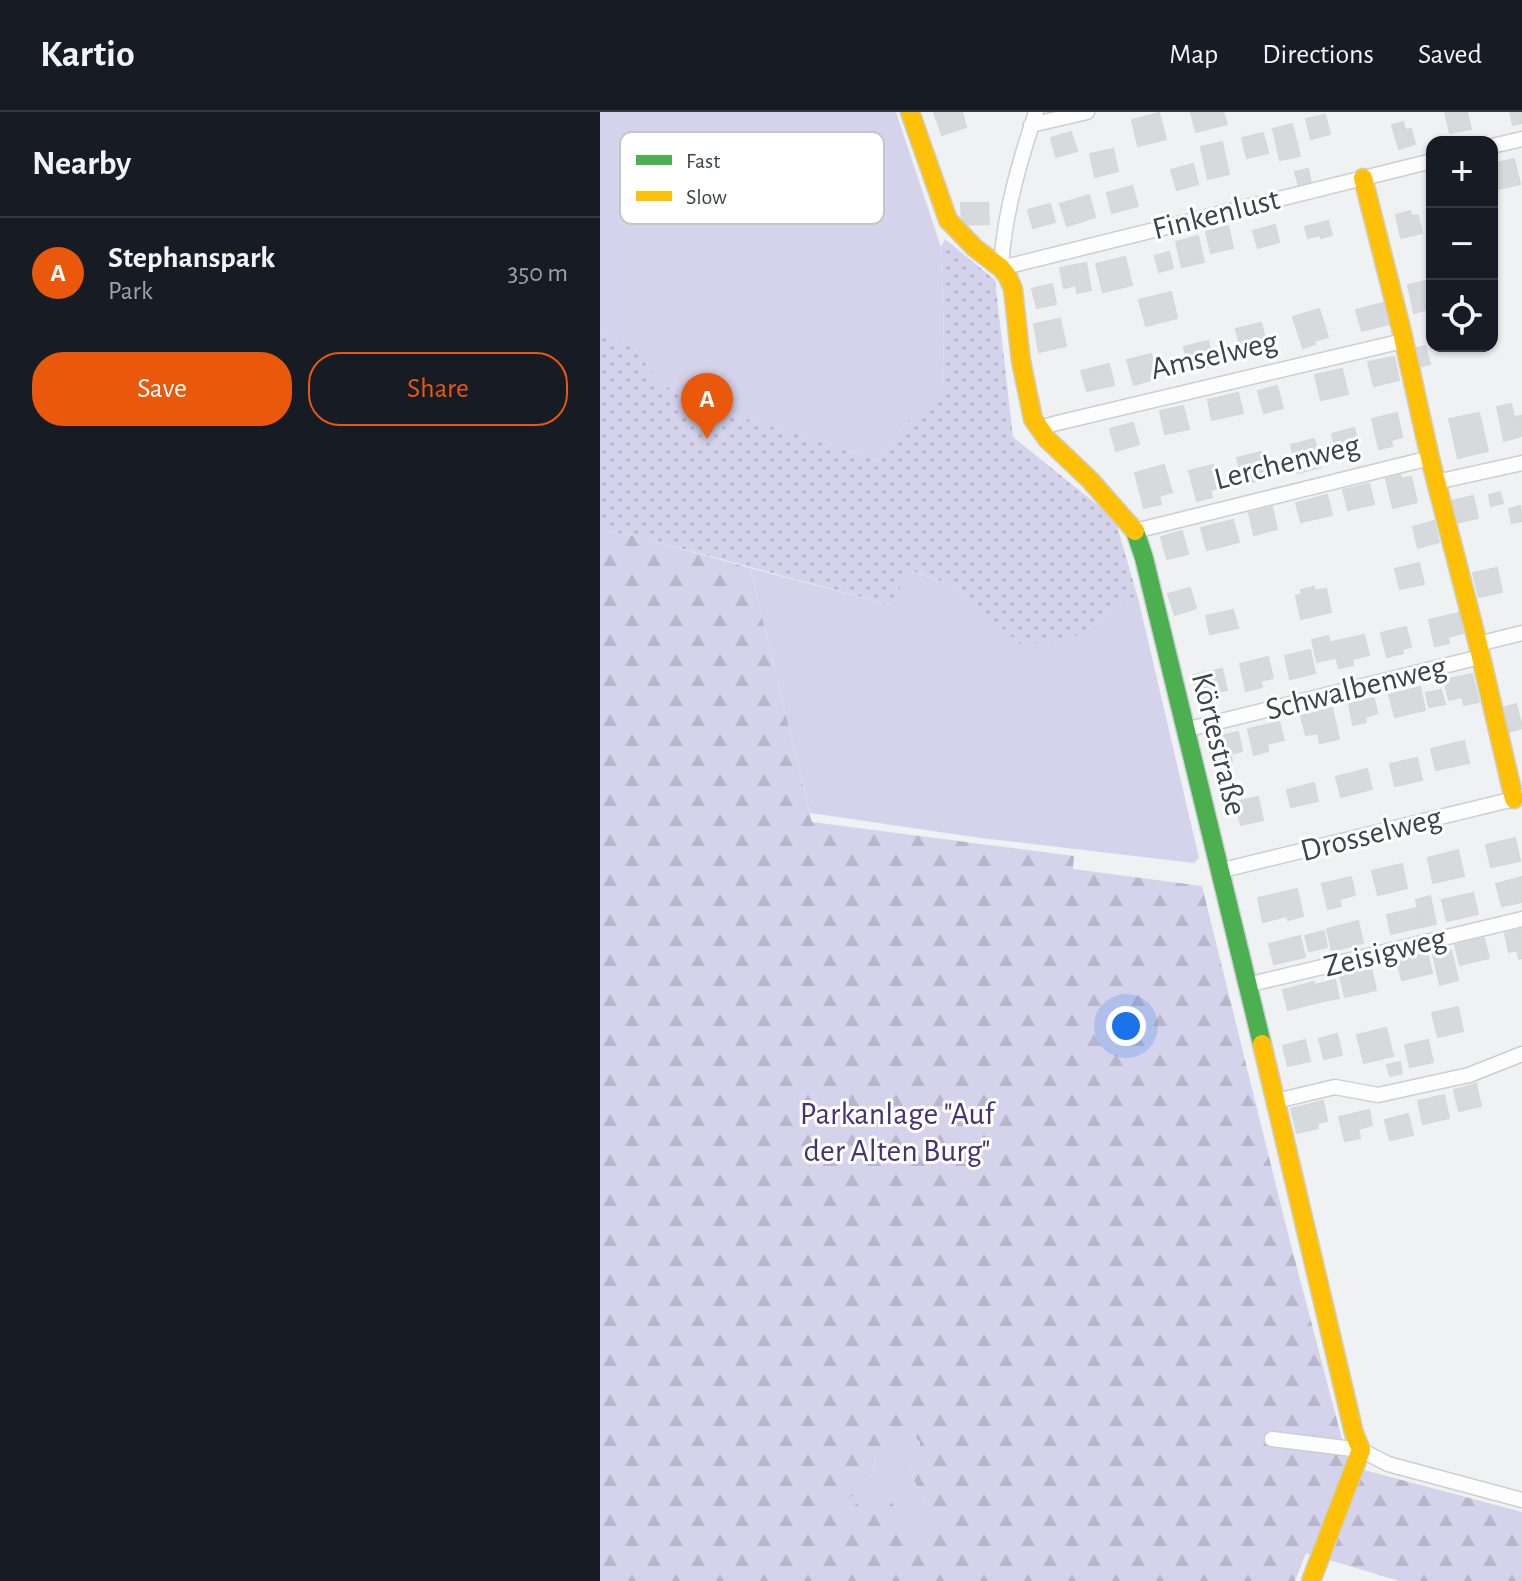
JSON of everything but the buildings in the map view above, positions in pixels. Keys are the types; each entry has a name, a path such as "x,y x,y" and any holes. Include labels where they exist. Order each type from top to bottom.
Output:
{"street":[{"path":"910,112 948,220 975,248 1001,268"},
{"path":"1001,268 1002,242 1014,183 1034,118 1087,112"},
{"path":"1498,145 1522,139"},
{"name":"Finkenlust","path":"1001,268 1426,162"},
{"path":"1363,178 1430,458 1518,798"},
{"name":"Körtestraße","path":"1001,268 1013,289 1021,361 1033,419 1135,531 1144,558 1350,1420 1361,1450"},
{"name":"Amselweg","path":"1039,429 1403,341"},
{"name":"Lerchenweg","path":"1135,531 1430,458"},
{"path":"1436,482 1522,463"},
{"name":"Schwalbenweg","path":"1185,730 1479,650 1522,633"},
{"name":"Drosselweg","path":"1219,871 1518,798"},
{"name":"Zeisigweg","path":"1247,985 1522,919"},
{"path":"1276,1101 1335,1087 1378,1095 1469,1075 1522,1054"},
{"path":"1272,1439 1361,1450 1388,1464 1522,1500"},
{"path":"1311,1581 1361,1450"}],"green space":[{"path":"600,112 896,112 941,247 942,391 908,421 878,461 696,404 657,381 635,348 600,332"},
{"path":"945,239 995,280 1013,437 1115,519 1138,598 1120,604 1082,633 1061,642 1020,644 953,585 909,570 891,605 643,538 600,530 600,332 635,348 657,381 696,404 878,461 908,421 942,391 941,247"},
{"name":"Parkanlage \"Auf der Alten Burg\"","path":"600,530 643,538 750,568 812,822 1074,856 1073,869 1202,886 1349,1466 1522,1512 1522,1581 1399,1581 1306,1553 1295,1581 600,1581","holes":["908,1428 920,1443 920,1453 909,1470 926,1505 930,1524 922,1531 915,1531 879,1488 847,1511 843,1504 871,1480 875,1457 895,1429"]},
{"path":"750,568 891,605 908,570 953,585 1020,644 1082,633 1120,604 1138,598 1199,858 1194,863 981,838 810,813"},
{"path":"895,1428 908,1428 920,1444 920,1453 909,1470 926,1505 931,1524 922,1531 915,1531 898,1512 847,1511 842,1504 871,1480 875,1457"}],"traffic: fast":[{"path":"1135,531 1262,1044"}],"traffic: slow":[{"path":"910,112 948,220 975,248 1001,268 1013,289 1021,361 1033,419 1047,439 1090,480 1135,531"},
{"path":"1363,178 1514,799"},
{"path":"1262,1044 1354,1433 1361,1450 1311,1581"}],"place":[{"name":"Stephanspark","path":"707,439"}]}
